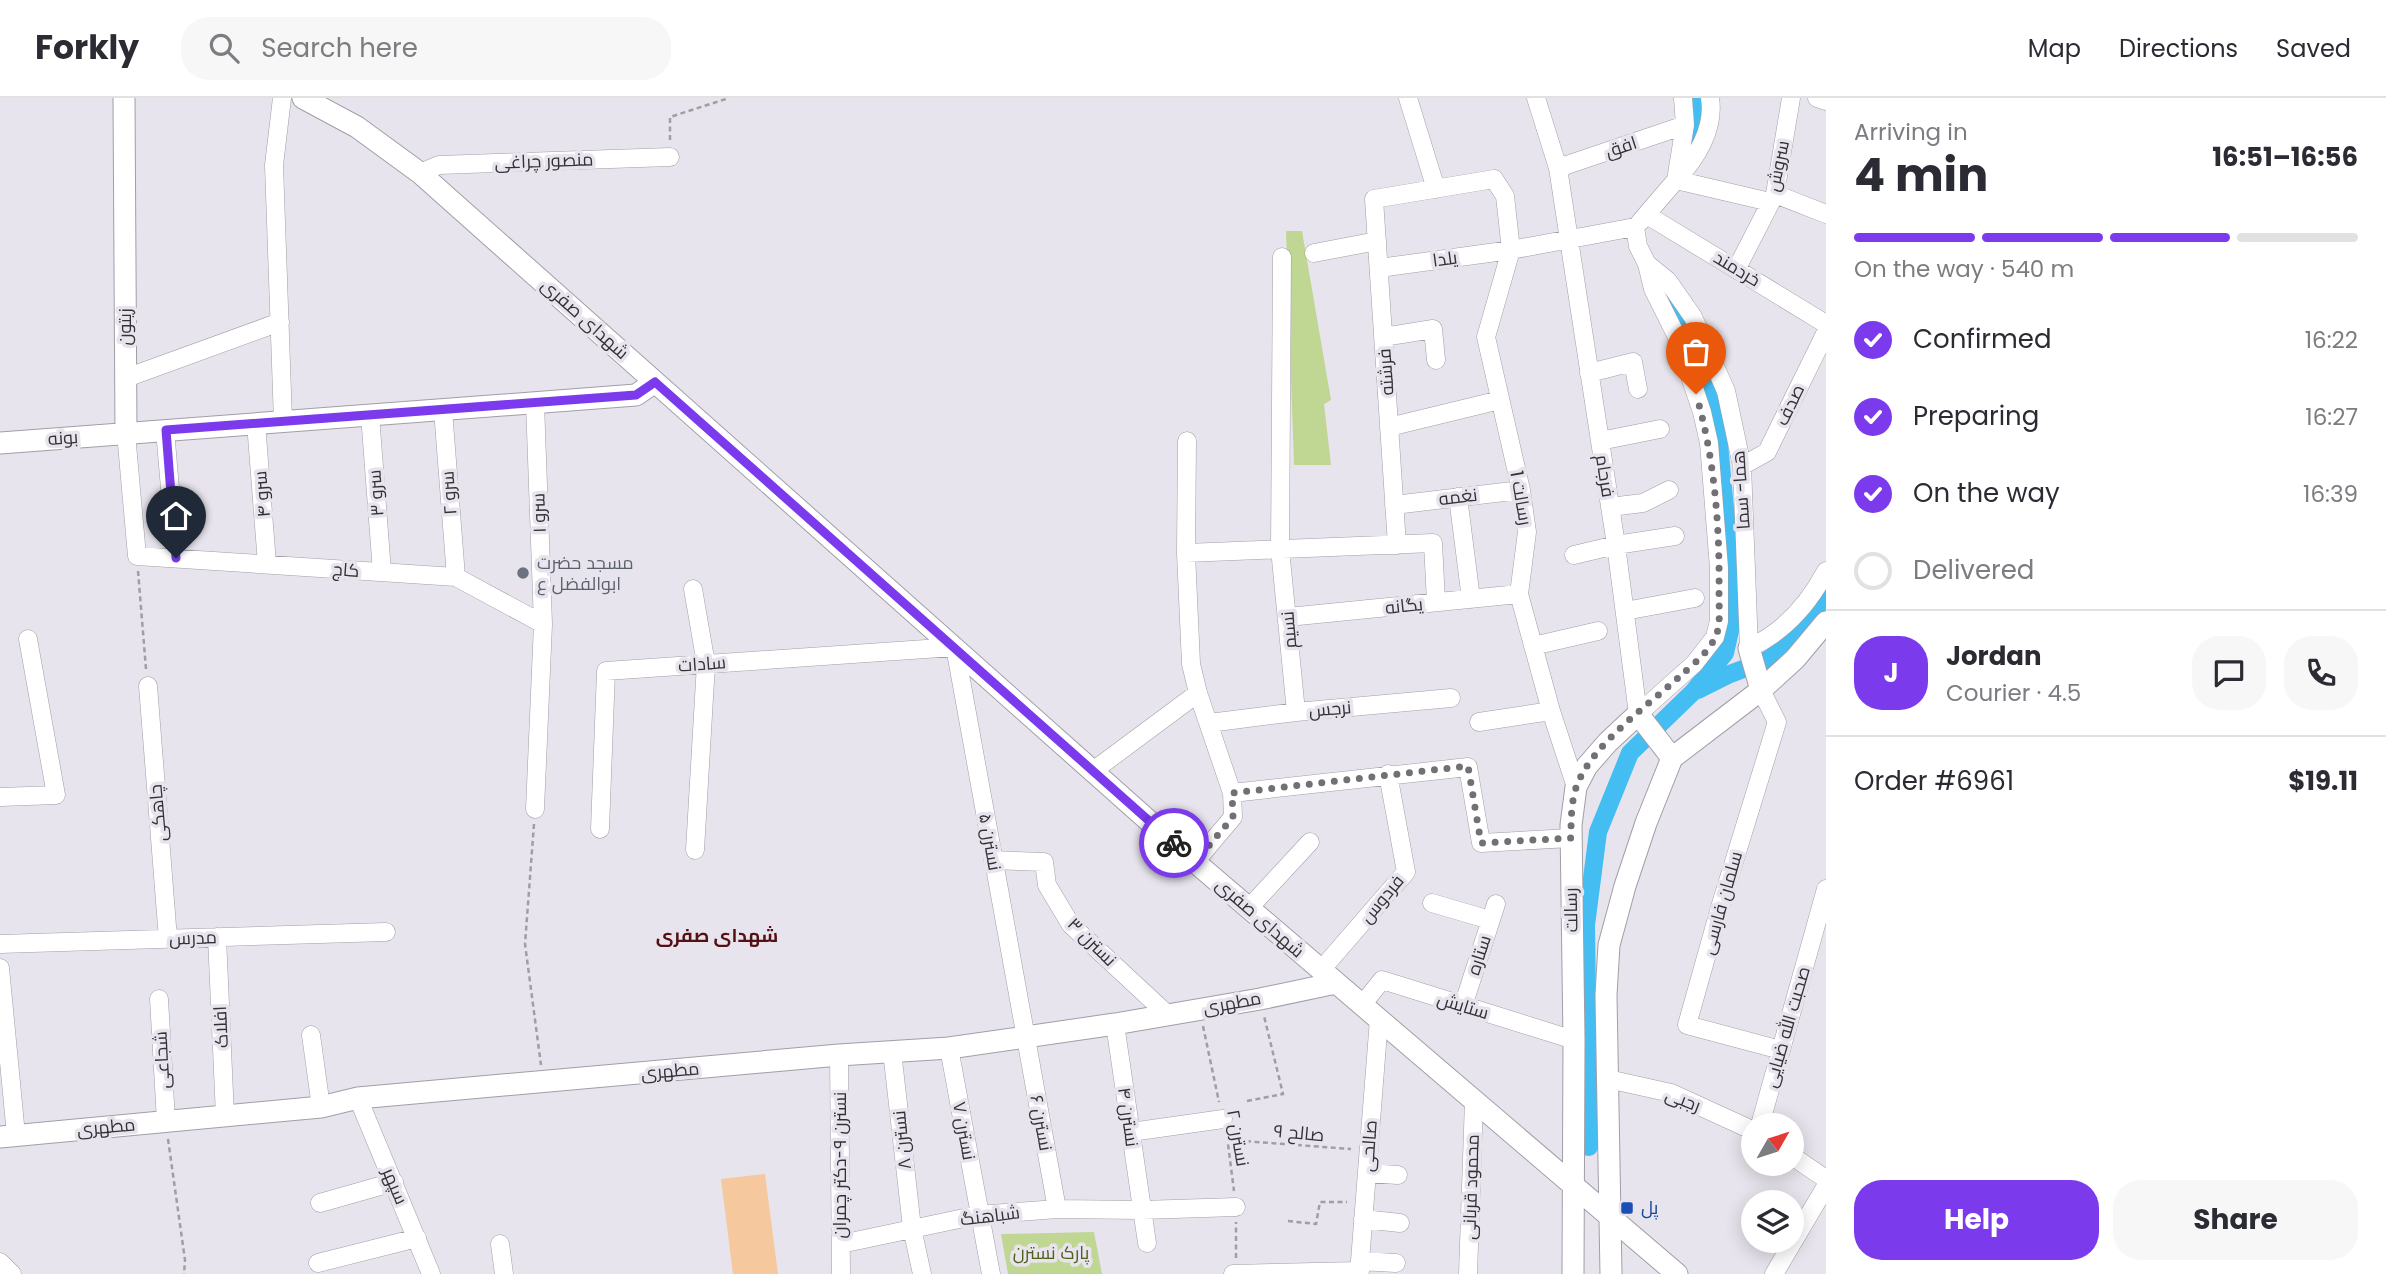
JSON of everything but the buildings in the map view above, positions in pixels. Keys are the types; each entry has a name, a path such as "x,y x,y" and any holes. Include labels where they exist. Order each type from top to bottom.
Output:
{"street":[{"name":"زیتون","path":"124,98 126,433 137,556"},
{"path":"282,98 274,165 283,421"},
{"name":"شهدای صفری","path":"303,98 357,127 420,173 1195,862 1678,1274"},
{"path":"1408,98 1436,189 1494,179 1504,196 1511,250"},
{"path":"1536,98 1558,168"},
{"path":"1676,180 1685,125 1683,98"},
{"path":"1647,264 1638,246 1641,221 1693,162 1706,134 1710,98"},
{"name":"سروش","path":"1737,268 1772,198 1791,98"},
{"path":"1817,98 1826,101"},
{"name":"افق","path":"1558,168 1685,125"},
{"name":"منصور چراغی","path":"420,173 439,165 670,157"},
{"name":"فرجام","path":"1558,168 1616,545 1638,714"},
{"path":"1676,180 1772,198 1826,214"},
{"name":"فرشته","path":"1397,545 1374,199 1436,189"},
{"name":"یلدا","path":"1379,268 1511,250 1641,221"},
{"name":"خردمند","path":"1641,221 1737,268 1826,324"},
{"path":"1314,253 1377,241"},
{"name":"رسالت 1","path":"1511,250 1486,337 1521,490 1527,532 1520,594 1551,711 1576,787"},
{"name":"نسیم","path":"1282,257 1280,549 1296,712"},
{"name":"هما- سما","path":"1647,264 1668,282 1681,298 1703,337 1726,391 1742,466 1749,648"},
{"name":"هما- سما","path":"1638,714 1705,653 1715,637 1719,621 1719,568 1709,443 1691,377 1676,335 1653,289 1647,264"},
{"path":"126,378 281,322"},
{"path":"1383,337 1433,329 1436,360"},
{"name":"صدف","path":"1742,466 1767,452 1826,332"},
{"path":"1589,373 1633,362 1638,389"},
{"name":"بونه","path":"0,443 636,395 655,382"},
{"path":"1389,426 1500,400"},
{"name":"سرو ۱","path":"535,403 543,624 535,809"},
{"name":"سرو ۲","path":"443,410 456,577"},
{"name":"سرو ۳","path":"370,415 382,572"},
{"name":"سرو ۴","path":"256,424 267,565"},
{"path":"1600,441 1660,429"},
{"path":"166,430 176,558"},
{"path":"1187,442 1186,552 1191,664 1198,693 1232,793 1233,817 1195,862"},
{"name":"نغمه","path":"1394,505 1521,490"},
{"path":"1610,507 1643,503 1669,490"},
{"path":"1458,497 1471,599"},
{"path":"1574,555 1675,536"},
{"path":"1186,552 1433,543 1436,602"},
{"name":"کاج","path":"137,556 456,577 543,624"},
{"path":"1762,690 1749,648 1767,640 1789,623 1819,585 1826,571"},
{"path":"693,589 706,664 695,850"},
{"name":"یگانه","path":"1288,617 1520,594"},
{"path":"1625,611 1695,598"},
{"path":"1611,1274 1605,995 1609,945 1646,823 1672,758 1762,690 1795,659 1826,622"},
{"path":"1533,646 1598,631"},
{"path":"0,797 55,795 28,639"},
{"name":"سادات","path":"600,829 606,671 955,647"},
{"name":"نسترن ۵","path":"955,647 1026,1037"},
{"name":"چاهکی","path":"148,686 167,939"},
{"name":"سلمان فارسی","path":"1762,690 1777,722 1687,1025 1781,1050"},
{"path":"1093,771 1198,693"},
{"name":"نرجس","path":"1209,723 1451,698"},
{"path":"1479,722 1551,711"},
{"path":"1638,714 1672,758"},
{"name":"رسالت","path":"1573,1274 1571,838 1576,787 1587,766 1638,714"},
{"path":"1232,793 1468,766 1481,843 1571,838"},
{"name":"فردوس","path":"1329,976 1406,872 1388,774"},
{"path":"1249,908 1310,842"},
{"name":"نسترن ۳","path":"993,860 1044,862 1047,885 1071,925 1168,1015"},
{"name":"صحبت الله ضیایی","path":"1763,1113 1826,889"},
{"name":"ستاره","path":"1432,903 1493,912 1463,1006"},
{"name":"مدرس","path":"0,944 386,932"},
{"name":"افلاک","path":"217,937 225,1116"},
{"path":"0,968 8,1136"},
{"name":"مطهری","path":"8,1136 321,1107 358,1098 839,1055 949,1048 1115,1024 1260,999 1329,976"},
{"name":"ستایش","path":"1362,1004 1382,980 1574,1040"},
{"name":"شجاعی","path":"159,999 166,1121"},
{"name":"صالحی","path":"1360,1269 1379,1019"},
{"name":"نسترن ۴","path":"1115,1024 1147,1243"},
{"path":"311,1035 321,1107"},
{"name":"نسترن ۶","path":"1026,1037 1057,1209"},
{"name":"نسترن ۷","path":"949,1048 990,1274"},
{"name":"نسترن ۸","path":"892,1051 912,1228 922,1274"},
{"name":"نسترن ۹-دکتر چمران","path":"839,1055 841,1274"},
{"name":"رجبی","path":"1608,1079 1671,1093 1741,1125"},
{"name":"سپهر","path":"358,1098 431,1274"},
{"name":"محمود قربانی","path":"1468,1274 1474,1101"},
{"path":"1131,1132 1223,1119"},
{"path":"1804,1164 1826,1179"},
{"path":"1367,1173 1398,1175"},
{"path":"320,1203 394,1182"},
{"path":"1774,1274 1826,1186"},
{"name":"شباهنگ","path":"841,1244 978,1215 1057,1209 1236,1207"},
{"path":"1364,1211 1400,1223"},
{"path":"318,1263 417,1238"},
{"path":"500,1244 504,1274"},
{"path":"0,1262 12,1274"},
{"path":"1235,1274 1360,1269 1396,1263"}],"path":[{"path":"670,157 670,117 729,98"},
{"path":"137,556 148,686"},
{"path":"535,809 525,944 544,1082"},
{"path":"1247,1101 1283,1094 1260,999"},
{"name":"نسترن ۲","path":"1199,1009 1228,1140 1236,1207 1235,1274"},
{"path":"166,1121 185,1260 184,1274"},
{"name":"صالح ۹","path":"1228,1140 1369,1151"},
{"path":"1288,1221 1316,1224 1320,1202 1364,1211"}],"green space":[{"path":"1286,231 1302,231 1331,400 1324,404 1331,465 1294,465"},
{"name":"پارک نسترن","path":"1094,1232 1102,1274 1008,1274 1001,1234"}],"waterway":[{"path":"1686,161 1703,114 1700,98"},
{"path":"1589,1147 1586,925 1598,832 1630,753 1693,692 1725,653 1730,631 1731,573 1717,422 1685,327 1663,287"},
{"path":"1698,690 1767,660 1788,646 1826,594"}],"way so far":[{"path":"1174,843 1195,862 1233,817 1232,793 1468,766 1481,843 1571,838 1576,787 1587,766 1608,742 1705,653 1715,637 1719,621 1719,568 1715,509 1709,443 1696,394"}],"place":[{"name":"مسجد حضرت ابوالفضل ع","path":"523,573"},
{"name":"پل","path":"1627,1208"}],"district":[{"name":"شهدای صفری","path":"717,935"}],"route":[{"path":"176,558 166,430 636,395 655,382 1174,843"}]}
